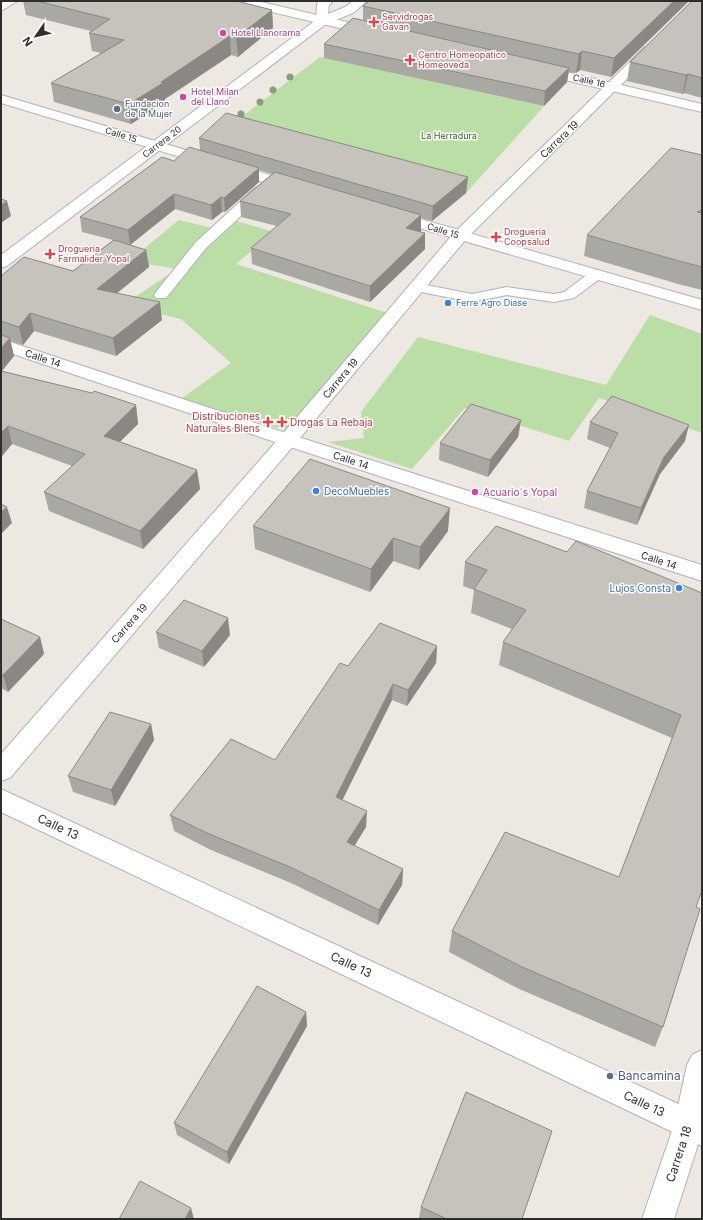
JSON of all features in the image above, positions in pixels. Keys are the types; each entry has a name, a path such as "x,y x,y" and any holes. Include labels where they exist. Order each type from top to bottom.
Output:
{"street":[{"path":"1,7 12,1"},
{"path":"242,1 322,21 383,34"},
{"path":"322,21 323,4 327,1"},
{"name":"Carrera 20","path":"1,263 322,21 349,10 361,1"},
{"name":"Carrera 19","path":"1,771 288,440 460,236 655,44"},
{"name":"Calle 16","path":"529,68 613,86 702,108"},
{"name":"Calle 15","path":"1,99 310,191"},
{"name":"Calle 15","path":"378,212 702,305"},
{"name":"Calle 14","path":"1,344 288,440 702,573"},
{"name":"Calle 13","path":"1,800 696,1128"},
{"name":"Carrera 18","path":"658,1219 696,1128 702,1065"}],"lane":[{"path":"161,295 201,245 245,203 273,180"},
{"path":"416,287 472,298 495,292 507,291 554,298 569,294 596,275"}],"green space":[{"name":"La Herradura","path":"320,57 544,106 466,193 227,128"},
{"path":"230,219 274,232 236,264 390,314 292,432 181,399 231,363 181,319 123,305 177,269 129,261 179,220 212,228"},
{"path":"650,315 702,334 702,433 599,398 569,441 465,408 412,469 328,442 364,438 361,412 418,337 606,385"}],"building":[{"path":"37,1 237,1 272,10 236,38 230,36 161,82 163,83 129,104 51,83 124,40 89,33 110,19"},
{"path":"369,1 674,1 614,58 582,51 579,54 363,6"},
{"path":"692,1 702,1 702,78 630,62"},
{"path":"353,18 569,68 545,91 324,44"},
{"path":"226,113 468,177 433,206 199,138"},
{"path":"189,147 259,168 224,198 221,197 211,205 174,194 128,230 80,217 162,157 174,161"},
{"path":"671,148 702,155 702,210 697,212 702,213 702,267 587,235"},
{"path":"275,172 421,215 406,228 425,233 370,286 251,248 291,214 240,201"},
{"path":"1,199 7,201 1,205"},
{"path":"114,240 146,250 97,289 160,302 113,338 30,313 19,327 1,321 1,276 24,257 73,271"},
{"path":"1,335 10,338 1,348"},
{"path":"1,371 92,393 94,391 136,405 104,436 197,470 140,531 44,492 85,454 8,426 1,433"},
{"path":"612,396 689,425 664,457 641,508 587,491 618,433 590,422"},
{"path":"471,404 521,420 490,460 440,443"},
{"path":"310,459 450,508 420,547 393,538 371,569 253,526"},
{"path":"1,504 7,507 1,512"},
{"path":"496,526 567,552 576,541 702,593 702,890 696,907 700,909 663,1027 522,967 452,931 505,832 619,877 681,715 503,642 526,610 474,589 487,570 465,562"},
{"path":"184,600 228,618 202,651 156,632"},
{"path":"1,619 40,637 3,675 1,674"},
{"path":"380,623 437,646 408,690 393,684 336,797 367,811 347,842 403,869 379,910 290,867 209,834 170,815 231,739 275,760 340,663 348,666"},
{"path":"110,712 151,724 111,790 68,776"},
{"path":"257,986 306,1012 227,1152 174,1123"},
{"path":"466,1092 552,1131 522,1219 447,1219 421,1207"},
{"path":"140,1181 191,1208 185,1219 119,1219"}],"place":[{"name":"Servidrogas Gavan","path":"374,22"},
{"name":"Hotel Llanorama","path":"223,33"},
{"name":"Centro Homeopatico Homeoveda","path":"410,60"},
{"name":"Hotel Milan del Llano","path":"183,97"},
{"name":"Fundacion de la Mujer","path":"117,109"},
{"name":"Drogueria Coopsalud","path":"496,237"},
{"name":"Drogueria Farmalider Yopal","path":"50,254"},
{"name":"Ferre Agro Diase","path":"448,303"},
{"name":"Distribuciones Naturales Blens","path":"268,422"},
{"name":"Drogas La Rebaja","path":"282,422"},
{"name":"DecoMuebles","path":"316,491"},
{"name":"Acuario´s Yopal","path":"475,492"},
{"name":"Lujos Consta","path":"679,588"},
{"name":"Bancamina","path":"610,1076"}]}
